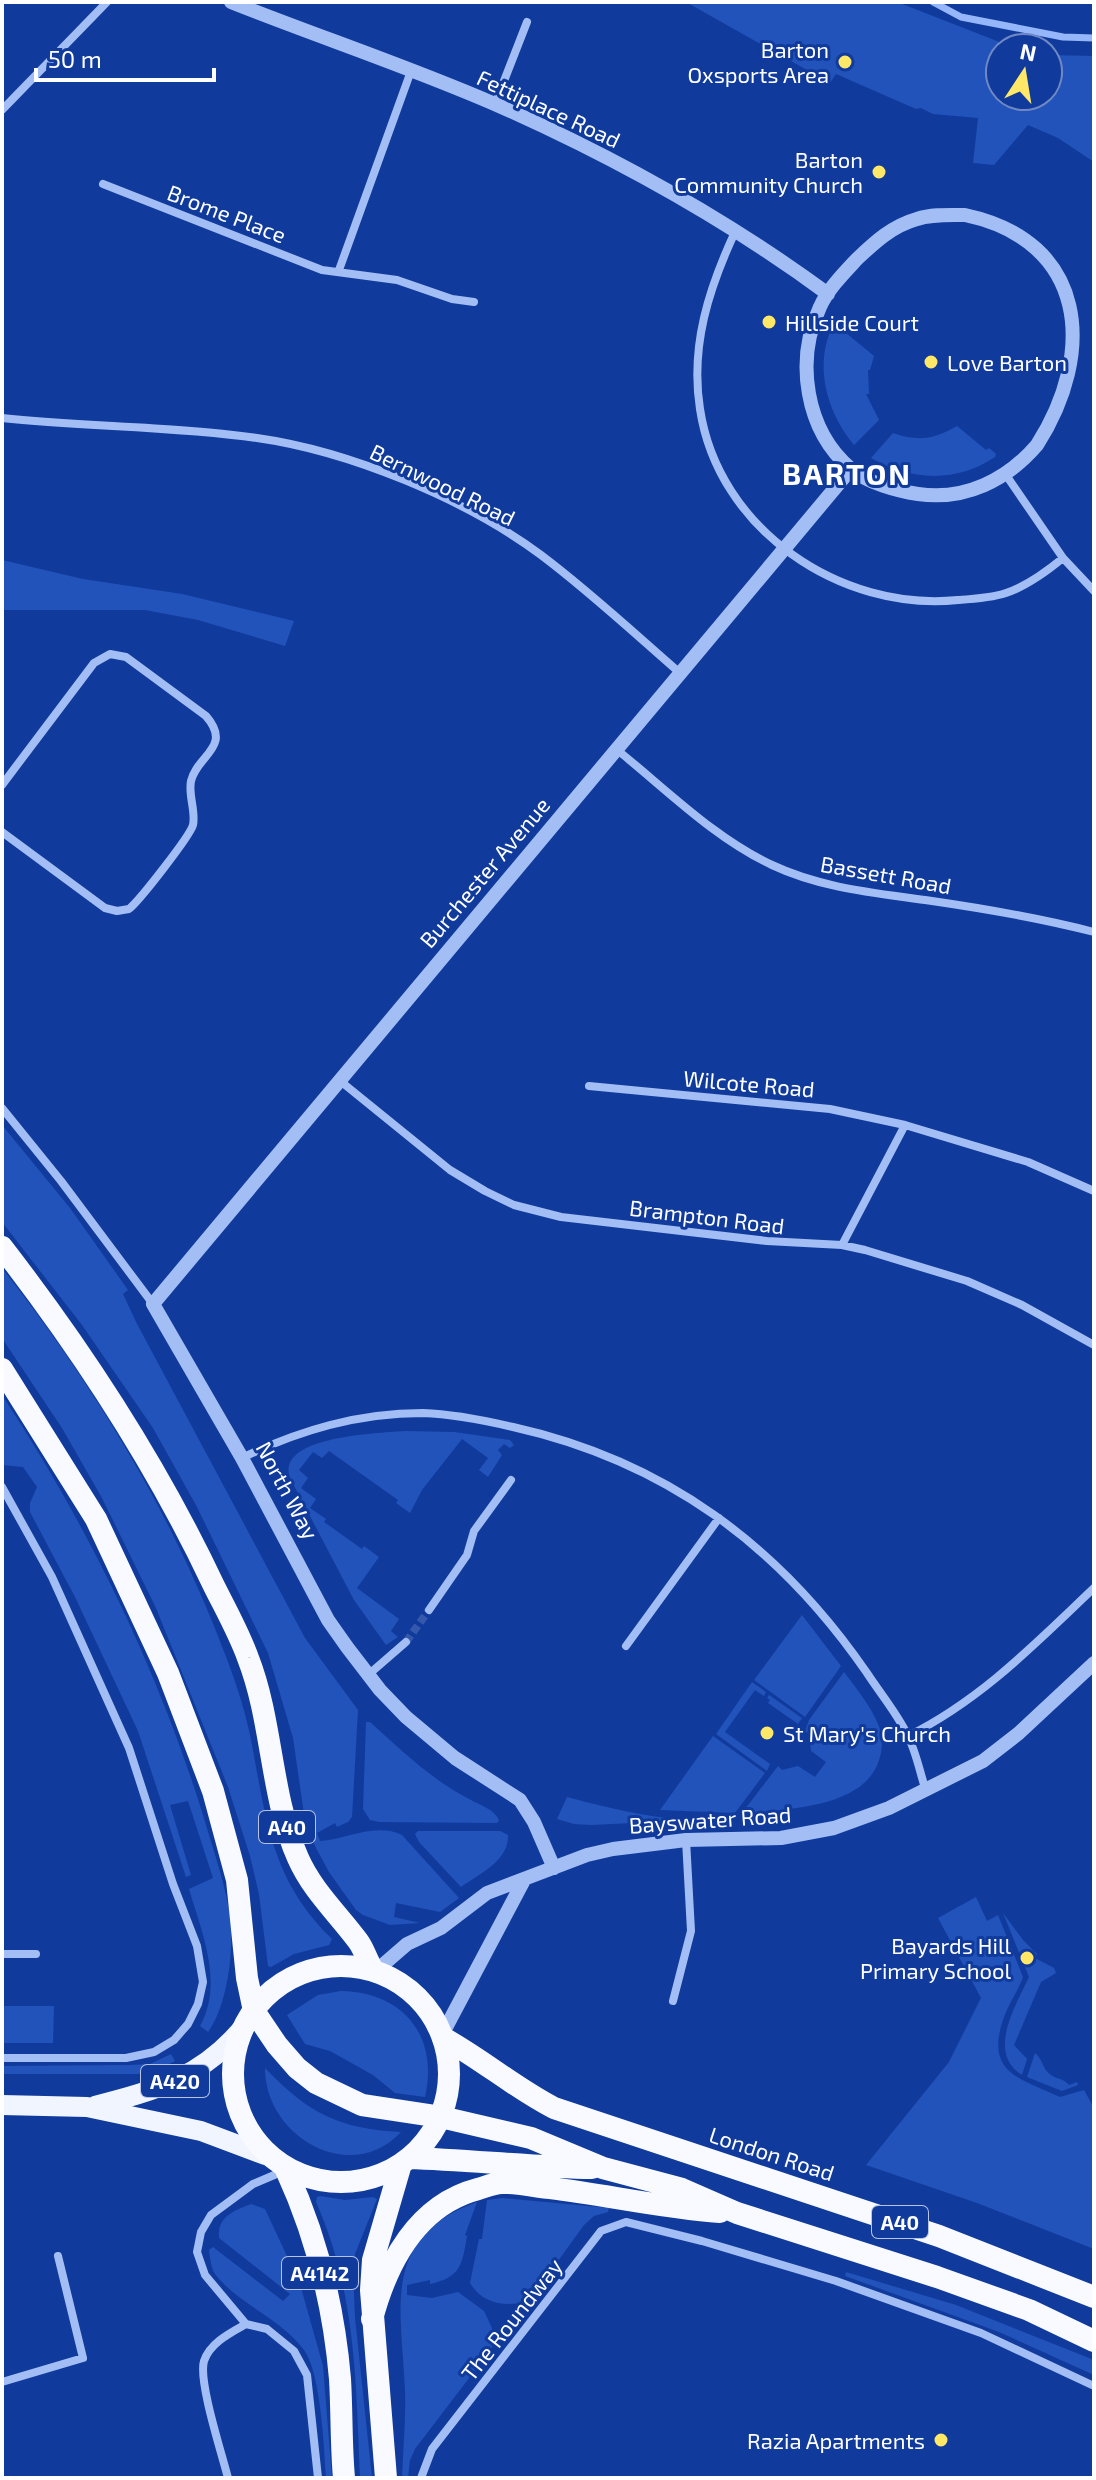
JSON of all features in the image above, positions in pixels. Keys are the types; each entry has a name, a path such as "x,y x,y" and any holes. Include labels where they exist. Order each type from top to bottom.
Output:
{"highway":[{"name":"A40","path":"2,1247 102,1385 187,1528 248,1658 266,1722 288,1830 299,1860 322,1897 359,1942 374,1969"},
{"name":"A40","path":"2,1369 96,1519 168,1673 213,1791 237,1880 250,2018"},
{"path":"350,1965 374,1969 407,1986 429,2007 444,2036 450,2062 450,2089 441,2117 427,2141 405,2161 385,2172 346,2181 316,2178 286,2170 265,2155 241,2120 233,2086 235,2057 250,2018 269,1994 285,1981 310,1970 350,1965"},
{"path":"250,2018 316,2083 362,2105 441,2117"},
{"name":"London Road","path":"444,2036 526,2094 554,2108 911,2226 1094,2297"},
{"name":"A40","path":"441,2117 531,2138 603,2168 682,2189 737,2213 1029,2310 1094,2341"},
{"path":"405,2161 474,2160 537,2167 603,2168"},
{"name":"A4142","path":"386,2478 372,2319 373,2260 405,2161"},
{"path":"537,2167 612,2196"},
{"name":"A4142","path":"286,2170 297,2194 331,2311 340,2379 344,2478"},
{"path":"372,2319 392,2263 410,2235 429,2213 459,2194 501,2183 612,2196 680,2209 737,2213"}],"main road":[{"name":"A420","path":"87,2107 137,2095 180,2079 214,2059 250,2018"},
{"name":"A420","path":"2,2105 87,2107 201,2131 265,2155"}],"street":[{"path":"2,110 107,2"},
{"name":"Fettiplace Road","path":"231,2 248,5 495,104 549,129 639,176 735,232 828,294"},
{"path":"495,104 527,22"},
{"path":"339,270 411,71"},
{"name":"Brome Place","path":"103,184 322,270 397,280 452,299 474,302"},
{"path":"965,215 997,223 1021,235 1053,262 1076,304 1081,345 1078,374 1057,419 1030,453 1006,475 983,486 941,495 918,494 871,481 851,469 824,433 807,386 805,363 810,333 828,294 877,239 915,219 965,215"},
{"path":"735,232 715,279 703,319 698,356 700,410 708,442 725,480 749,516 782,549 839,582 891,597 926,601 966,600 1007,593 1045,573 1063,558"},
{"name":"Bernwood Road","path":"2,418 61,425 207,432 260,438 372,467 496,525 540,554 680,673"},
{"name":"Burchester Avenue","path":"153,1304 851,469"},
{"path":"1006,475 1063,558 1094,591"},
{"path":"2,785 94,663 110,654 126,657 206,716 213,724 216,735 213,747 191,780 193,827 137,903 129,909 117,911 105,908 2,832"},
{"name":"Bassett Road","path":"616,748 715,830 755,856 793,874 826,885 1032,917 1094,932"},
{"name":"Brampton Road","path":"339,1080 450,1170 514,1205 561,1217 767,1241 842,1245 967,1281 1022,1305 1094,1345"},
{"name":"Wilcote Road","path":"589,1086 830,1109 905,1125 1028,1162 1094,1191"},
{"name":"North Way","path":"2,1108 153,1304 242,1458 328,1620 368,1675 406,1717 440,1747 520,1800 534,1822 554,1868"},
{"path":"842,1245 905,1125"},
{"path":"242,1458 277,1441 342,1421 407,1414 450,1415 581,1445 655,1480 719,1518 754,1544 809,1597 853,1654 908,1736 926,1791"},
{"path":"429,1610 467,1555 474,1531 511,1480"},
{"path":"2,1487 52,1577 129,1748 173,1884 197,1946 203,1982 198,2004 188,2024 174,2040 154,2052 126,2058 2,2058"},
{"path":"626,1646 719,1518"},
{"path":"908,1736 944,1718 986,1688 1094,1588"},
{"path":"368,1675 406,1642"},
{"name":"Bayswater Road","path":"374,1969 407,1944 441,1928 487,1893 523,1882 587,1855 686,1840 749,1840 809,1834 859,1820 926,1791 983,1761 1019,1733 1094,1663"},
{"path":"673,2001 691,1931 686,1840"},
{"path":"444,2036 523,1882"},
{"path":"2,1954 36,1954"},
{"path":"286,2170 253,2184 211,2215 201,2232 197,2252 205,2275 246,2324 267,2329 294,2351 307,2375 318,2478"},
{"name":"The Roundway","path":"421,2478 432,2449 601,2231 626,2222 836,2281 981,2333 1094,2386"},
{"path":"2,2382 83,2358 58,2256"},
{"path":"228,2478 203,2378 205,2360 218,2342 246,2324"}],"shaded area":[{"path":"686,2 897,2 984,36 984,112 1064,112 1064,55 1094,56 1094,162 1058,138 1028,125 994,165 973,163 978,118 933,114 916,109 836,74 830,83"},
{"path":"834,323 874,356 868,370 869,394 866,394 879,420 854,445 836,417 826,387 824,355"},
{"path":"957,426 986,450 989,448 996,454 995,457 965,471 934,476 902,471 871,458 893,433 926,438"},
{"path":"2,560 83,579 182,594 294,621 285,646 198,620 145,610 2,610"},
{"path":"2,1125 70,1208 128,1290 123,1294 136,1322 305,1638 358,1710 352,1817 348,1822 337,1827 335,1823 317,1833 320,1841 381,1830 402,1835 459,1898 440,1912 396,1903 394,1917 420,1923 390,1925 356,1910 315,1846 304,1814 293,1738 268,1653 197,1507 153,1428 82,1325 2,1222"},
{"path":"2,1268 98,1403 154,1498 179,1548 227,1660 245,1713 273,1844 295,1893 332,1939 329,1945 294,1954 268,1966 259,1894 228,1787 156,1608 102,1498 62,1428 2,1338"},
{"path":"2,1395 63,1494 117,1598 164,1705 203,1815 221,1873 231,1923 229,1972 221,2005 208,2032 200,2026 210,1993 208,1958 189,1889 213,1878 188,1801 170,1805 191,1875 186,1877 138,1731 75,1597 30,1512 30,1503 37,1487 23,1467 2,1465"},
{"path":"406,1431 454,1432 510,1440 514,1445 510,1448 504,1444 498,1450 502,1455 488,1477 479,1470 488,1458 462,1439 422,1490 410,1513 396,1503 398,1500 329,1451 322,1458 313,1452 299,1470 308,1478 301,1488 316,1499 310,1508 362,1549 364,1546 379,1557 357,1588 399,1619 391,1631 398,1637 386,1645 354,1600 290,1478 290,1464 298,1453 313,1445 353,1436"},
{"path":"802,1615 841,1666 805,1717 754,1680"},
{"path":"844,1672 871,1710 881,1733 880,1756 871,1776 858,1788 821,1803 742,1813 778,1766 782,1770 798,1766 815,1777 826,1762 811,1751 809,1734 805,1731 809,1720"},
{"path":"752,1682 766,1692 764,1696 755,1690 725,1732 770,1764 767,1771 716,1734"},
{"path":"769,1695 802,1718 798,1724 768,1703"},
{"path":"366,1722 370,1722 442,1783 490,1810 497,1816 497,1823 370,1820 363,1809"},
{"path":"713,1736 765,1773 735,1813 660,1810"},
{"path":"567,1797 637,1814 709,1821 709,1824 574,1824 557,1819"},
{"path":"418,1831 500,1831 508,1835 504,1852 498,1859 461,1887 419,1842 415,1834"},
{"path":"976,1897 987,1921 998,1915 1023,1977 1006,2012 999,2036 1002,2062 1019,2078 1060,2097 1084,2090 1094,2108 1094,2249 977,2203 866,2165 949,2062 981,1998 938,1918"},
{"path":"1003,1913 1037,1954 1035,1958 1054,1968 1056,1973 1041,1982 1014,2045 1027,2059 1022,2075 1011,2066 1005,2042 1007,2028 1029,1977"},
{"path":"341,1991 382,1999 399,2009 412,2022 421,2037 426,2055 428,2075 425,2097 395,2093 373,2075 330,2051 305,2044 287,2015 318,1995"},
{"path":"2,2006 54,2006 53,2043 2,2043"},
{"path":"1035,2053 1051,2075 1069,2085 1077,2082 1078,2085 1062,2091 1027,2077"},
{"path":"171,2054 175,2061 157,2070 138,2074 2,2074 2,2066 150,2064"},
{"path":"265,2068 296,2097 326,2116 360,2127 401,2132 381,2148 359,2154 336,2154 314,2146 295,2133 279,2115 269,2093"},
{"path":"320,2196 345,2200 377,2199 355,2254 353,2270 372,2478 360,2478 352,2338 339,2270 316,2202"},
{"path":"502,2198 609,2208 608,2212 594,2216 584,2225 529,2301 504,2304 482,2296 470,2283 479,2239 482,2239 487,2200"},
{"path":"477,2202 465,2235 458,2268 440,2281 407,2285 407,2295 432,2298 458,2292 484,2311 492,2328 492,2348 415,2449 408,2478 402,2478 405,2402 401,2332 403,2279 410,2256 424,2235 446,2217"},
{"path":"251,2204 265,2209 300,2284 323,2366 332,2478 326,2478 318,2393 304,2350 284,2329 225,2285 212,2266 209,2250 213,2247 283,2301 290,2294 219,2238 224,2220 232,2212"},
{"path":"846,2272 956,2305 1094,2360 1094,2375 999,2332 845,2276"}],"waterway":[{"path":"933,2 961,17 1063,37 1094,38"}],"tunnel":[{"path":"406,1642 429,1610"}],"place":[{"name":"Barton Oxsports Area","path":"845,62"},
{"name":"Barton Community Church","path":"879,172"},
{"name":"Hillside Court","path":"769,322"},
{"name":"Love Barton","path":"931,362"},
{"name":"St Mary's Church","path":"767,1733"},
{"name":"Bayards Hill Primary School","path":"1027,1958"},
{"name":"Razia Apartments","path":"941,2440"}],"district":[{"name":"BARTON","path":"847,473"}]}
